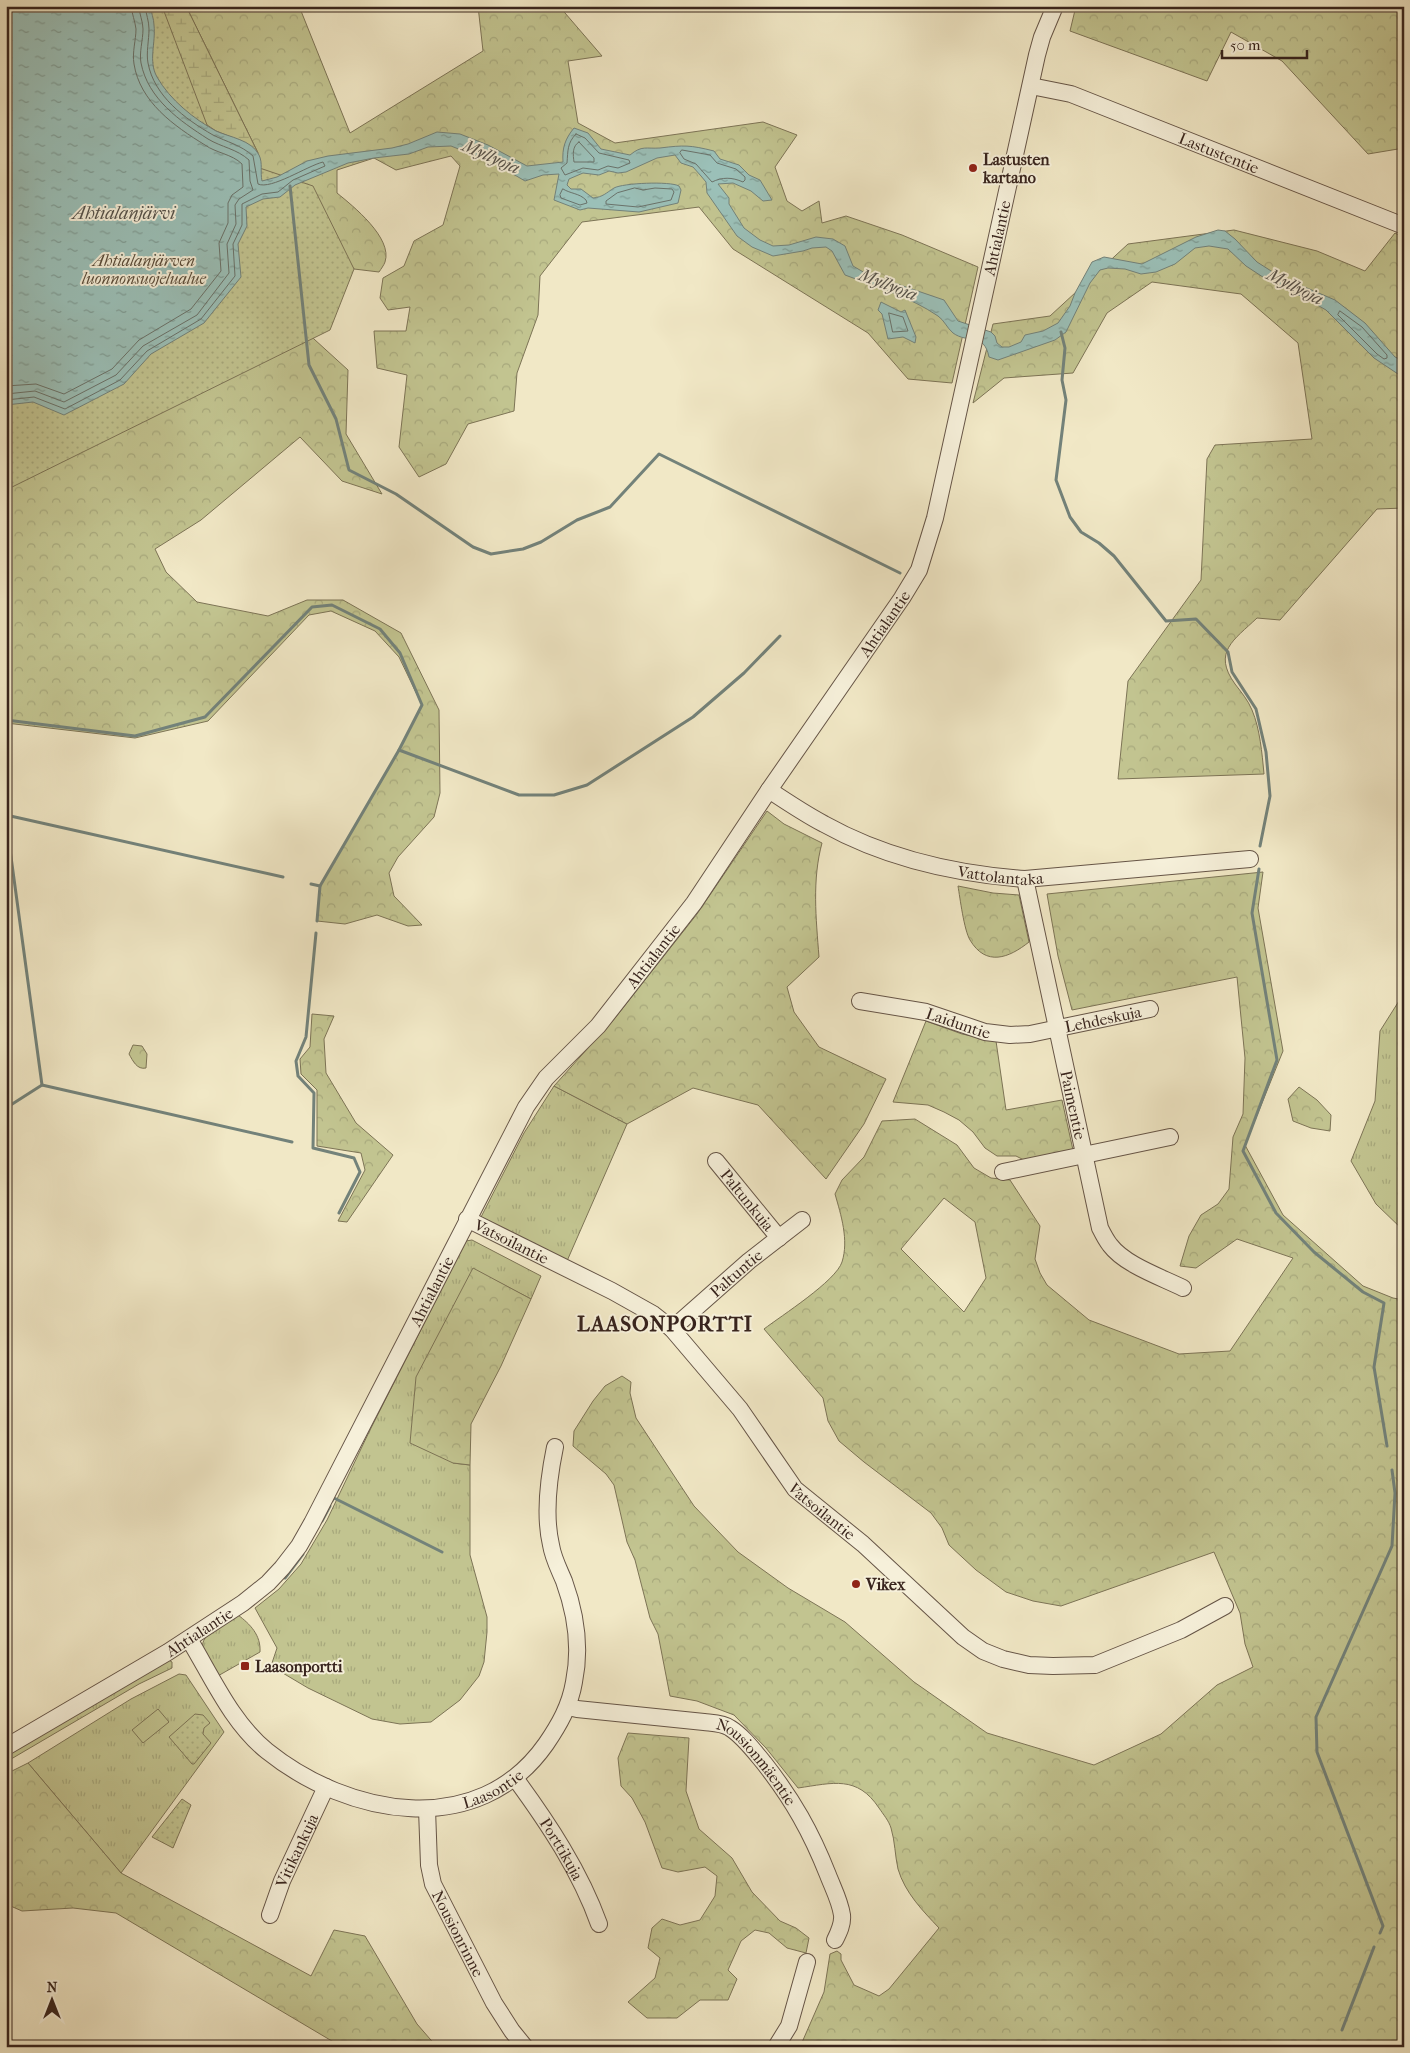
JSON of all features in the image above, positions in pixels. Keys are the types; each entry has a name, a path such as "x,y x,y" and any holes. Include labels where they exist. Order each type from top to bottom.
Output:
{"street":[{"name":"Ahtialantie","path":"6,1747 189,1639 243,1603 268,1583 299,1546 526,1107 546,1078 598,1026 694,903 769,790 902,598 919,570 939,499 1042,37 1055,6"},
{"name":"Lastustentie","path":"1032,86 1071,94 1404,226"},
{"name":"Vattolantaka","path":"769,790 824,824 865,844 905,858 964,872 995,877 1025,879 1250,859"},
{"name":"Paimentie","path":"1025,879 1100,1228 1110,1246 1136,1266 1183,1288"},
{"name":"Laiduntie","path":"860,1002 926,1012 985,1032 1010,1035 1030,1034 1056,1028"},
{"name":"Lehdeskuja","path":"1056,1028 1150,1009"},
{"path":"1003,1172 1170,1137"},
{"name":"Paltunkuja","path":"716,1160 779,1238"},
{"name":"Vatsoilantie","path":"467,1220 626,1299 653,1314 672,1329 740,1409 795,1489 863,1544 963,1637 983,1651 1003,1659 1029,1665 1095,1665 1181,1630 1225,1606"},
{"name":"Paltuntie","path":"672,1329 749,1261 802,1220"},
{"name":"Laasontie","path":"189,1639 227,1704 252,1737 285,1764 326,1788 372,1804 394,1808 427,1809 472,1801 494,1791 515,1778 541,1751 568,1707 574,1682 578,1646 572,1609 549,1536 549,1473 555,1447"},
{"name":"Nousionmäentie","path":"568,1707 713,1723 732,1729 755,1752 777,1779 797,1808 815,1841 842,1915 841,1925 835,1940"},
{"name":"Porttikuja","path":"515,1778 559,1842 593,1908 599,1924"},
{"name":"Vitikankuja","path":"270,1914 282,1881 326,1788"},
{"name":"Nousionrinne","path":"427,1809 429,1866 433,1884 494,2003 525,2047"},
{"path":"776,2047 789,2026 807,1962"}],"green space":[{"name":"Ahtialanjärvi","path":"6,6 162,6 218,154 313,186 354,269 330,330 6,490"},
{"path":"150,6 186,6 258,153 246,143 216,131 188,112"},
{"path":"186,6 299,6 350,133 483,51 478,6 559,6 602,56 568,61 578,123 615,143 763,122 797,135 775,167 787,201 802,211 819,201 822,223 846,216 902,235 978,267 952,383 908,379 868,333 733,249 699,207 582,222 540,276 538,315 517,373 514,411 468,424 446,464 419,477 399,447 407,375 377,368 374,331 406,331 410,307 388,310 380,298 383,278 404,266 414,241 443,225 460,166 451,156 396,170 374,158 337,170 337,193 370,223 378,233 386,253 385,262 379,272 354,269 317,210 265,210 258,153"},
{"path":"1076,6 1404,6 1404,148 1368,154 1282,61 1231,32 1207,81 1070,31"},
{"path":"1234,230 1317,251 1365,271 1395,233 1404,238 1404,508 1377,509 1280,620 1257,618 1229,647 1226,655 1228,673 1244,696 1255,717 1264,774 1118,779 1128,681 1201,580 1207,459 1215,445 1312,439 1298,343 1241,294 1152,282 1107,313 1073,373 1004,378 973,403 993,324 1050,316 1128,244"},
{"path":"277,310 303,329 348,370 346,434 382,494 342,481 300,437 201,520 155,549 166,572 197,602 268,616 307,600 343,600 401,633 439,710 440,793 434,817 398,857 389,873 394,896 422,925 408,926 377,915 345,924 317,921 320,886 399,750 422,705 399,657 375,631 331,611 309,615 208,721 135,738 6,723 6,424"},
{"path":"767,811 784,824 822,843 816,885 819,957 787,987 794,1012 819,1047 886,1079 864,1124 826,1179 758,1105 693,1088 627,1124 554,1086 615,1018 697,914"},
{"path":"1263,872 1258,908 1283,1051 1245,1145 1283,1215 1363,1286 1393,1298 1404,1300 1404,2047 800,2047 824,1992 830,1954 837,1951 841,1954 841,1960 854,1985 879,1996 889,1989 939,1928 915,1901 905,1886 898,1869 890,1825 871,1797 862,1790 843,1784 833,1783 798,1788 766,1748 734,1715 697,1701 670,1696 658,1634 650,1618 635,1560 627,1542 614,1485 606,1474 573,1446 574,1431 605,1386 622,1376 631,1382 630,1393 636,1418 694,1506 738,1552 788,1588 845,1622 914,1682 987,1733 1094,1765 1161,1734 1217,1685 1253,1667 1245,1644 1240,1613 1214,1552 1061,1606 1033,1601 1006,1592 976,1570 949,1545 942,1528 931,1513 839,1441 828,1421 823,1398 764,1329 819,1288 838,1270 842,1262 845,1245 842,1219 835,1194 842,1180 864,1157 882,1121 915,1119 957,1145 974,1168 991,1178 1010,1180 1040,1226 1035,1259 1047,1285 1089,1320 1179,1354 1230,1351 1293,1258 1237,1239 1196,1268 1180,1266 1189,1236 1201,1215 1218,1204 1229,1189 1233,1137 1243,1114 1245,1058 1237,977 1072,1010 1058,956 1047,894","holes":["944,1198 975,1222 986,1278 964,1312 901,1249"]},
{"path":"958,886 993,893 1019,895 1029,942 1006,956 990,957 983,954 976,948 968,935 962,914"},
{"path":"1404,993 1404,1231 1376,1204 1351,1161 1375,1101 1380,1031"},
{"path":"312,1014 334,1016 324,1039 326,1073 356,1123 393,1155 347,1222 338,1221 365,1170 361,1153 317,1146 317,1090 301,1074 300,1059 310,1047"},
{"path":"926,1021 962,1034 996,1041 1006,1110 1062,1100 1073,1150 1026,1161 1016,1156 997,1156 985,1148 973,1132 959,1120 944,1112 928,1105 893,1102"},
{"path":"133,1045 142,1046 147,1054 146,1068 140,1068 129,1054"},
{"path":"554,1086 627,1124 567,1261 481,1217 524,1133"},
{"path":"1299,1087 1317,1100 1331,1115 1330,1131 1311,1128 1293,1121 1288,1099"},
{"path":"472,1240 541,1276 531,1299 473,1269 453,1463 470,1465 470,1555 487,1617 484,1662 479,1676 460,1700 431,1722 400,1724 372,1719 308,1688 271,1666 277,1648 255,1608 279,1589 301,1564 327,1520 370,1430 466,1241"},
{"path":"473,1268 531,1299 501,1366 471,1424 470,1465 453,1463 410,1443 416,1377"},
{"path":"238,1615 247,1622 257,1635 260,1652 216,1677 205,1655 203,1643 209,1633"},
{"path":"167,1659 172,1662 172,1668 139,1684 6,1762 6,1755"},
{"path":"179,1674 186,1675 224,1732 121,1873 28,1763 131,1699"},
{"path":"158,1709 169,1722 143,1743 132,1730"},
{"path":"195,1714 203,1715 210,1723 204,1728 203,1734 211,1743 192,1764 169,1737"},
{"path":"628,1733 689,1738 686,1791 699,1829 732,1858 752,1892 780,1921 796,1928 809,1938 806,1953 787,1948 769,1933 755,1930 741,1941 728,1970 737,1979 728,2000 700,2000 677,2018 647,2018 628,2002 655,1978 660,1958 648,1948 652,1928 662,1919 680,1925 700,1920 715,1896 717,1876 705,1867 678,1872 662,1868 645,1822 632,1798 621,1786 618,1758"},
{"path":"28,1763 121,1873 311,1976 334,1930 365,1936 417,2024 437,2047 342,2047 116,1913 73,1908 22,1911 6,1904 6,1774"},
{"path":"182,1799 191,1805 173,1848 152,1837"}],"water":[{"name":"Ahtialanjärvi","path":"6,6 150,6 154,20 153,65 154,71 162,85 183,108 199,121 216,131 246,142 256,150 261,161 262,181 277,177 307,161 328,156 392,148 408,144 437,132 460,134 488,145 527,166 563,162 565,144 574,128 588,133 601,149 630,155 644,148 687,146 706,149 714,151 720,159 739,165 749,175 760,180 772,200 763,201 751,191 733,183 718,184 729,198 729,204 744,228 760,240 773,246 789,245 816,237 833,239 845,246 853,266 865,273 944,300 958,321 991,332 995,336 997,343 1002,347 1009,347 1021,342 1025,335 1043,331 1058,323 1070,306 1092,262 1104,257 1142,264 1196,237 1218,230 1225,231 1257,262 1279,276 1335,300 1365,323 1395,357 1404,361 1404,378 1374,358 1326,310 1272,283 1246,266 1228,249 1209,246 1195,248 1175,264 1156,272 1141,274 1125,269 1108,268 1100,270 1090,283 1066,332 1055,340 998,360 989,357 987,349 979,341 964,338 953,333 940,318 927,309 893,293 845,275 832,251 826,247 773,256 752,247 737,236 707,193 706,182 701,176 693,167 681,163 675,155 657,158 626,172 609,171 599,175 583,173 569,179 567,185 571,189 581,189 593,198 602,196 619,186 657,183 674,184 679,186 681,190 678,203 639,212 588,208 580,210 554,200 559,174 543,175 525,181 496,164 451,146 428,147 409,154 348,163 295,185 280,197 263,199 246,207 247,226 238,244 241,277 204,323 151,354 124,384 64,415 33,402 6,405"},
{"path":"881,302 901,312 905,310 916,337 915,343 903,337 888,339 882,314 878,310"}],"waterway":[{"path":"290,186 309,365 336,419 349,470 396,494 473,547 491,554 523,549 541,542 577,520 610,507 659,454 900,573"},
{"path":"1061,332 1065,348 1062,380 1066,400 1056,480 1070,517 1081,532 1099,543 1114,556 1166,621 1196,619 1228,652 1232,672 1256,709 1266,752 1270,796 1260,846"},
{"path":"6,720 135,736 205,717 312,607 332,605 380,629 400,653 422,705 399,750 320,886 317,921"},
{"path":"399,750 519,795 554,795 587,785 693,717 744,673 780,636"},
{"path":"6,815 283,877"},
{"path":"6,820 42,1085"},
{"path":"1259,869 1252,913 1277,1060 1243,1151 1276,1213 1314,1252 1363,1292 1384,1303 1374,1367 1387,1446"},
{"path":"311,884 320,886"},
{"path":"316,933 306,1037 296,1061 298,1076 314,1093 313,1148 354,1158 360,1172 339,1213"},
{"path":"6,1108 42,1085 292,1142"},
{"path":"1380,1933 1383,1926 1317,1752 1316,1717 1392,1546 1395,1493 1392,1470"},
{"path":"332,1501 334,1498 442,1552"},
{"path":"322,1521 330,1506"},
{"path":"285,1578 303,1554"},
{"path":"1342,2030 1374,1947"}],"place":[{"name":"Lastusten kartano","path":"973,168"},
{"name":"Vikex","path":"856,1584"},
{"name":"Laasonportti","path":"245,1666"}],"district":[{"name":"LAASONPORTTI","path":"665,1324"}],"water label":[{"name":"Myllyoja","path":"491,157"},
{"name":"Myllyoja","path":"888,285"},
{"name":"Myllyoja","path":"1295,287"}],"park label":[{"name":"Ahtialanjärven luonnonsuojelualue","path":"144,269"}]}
